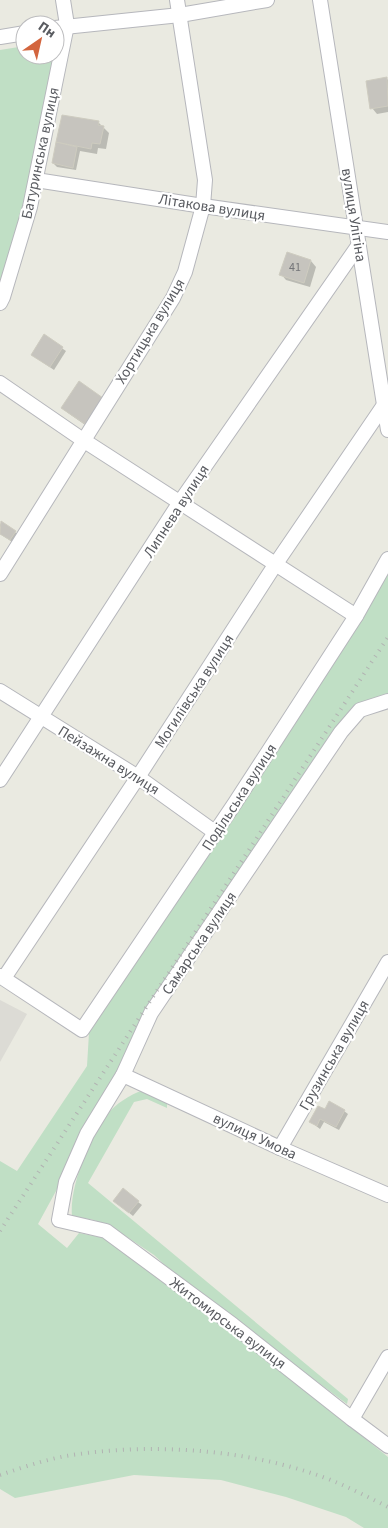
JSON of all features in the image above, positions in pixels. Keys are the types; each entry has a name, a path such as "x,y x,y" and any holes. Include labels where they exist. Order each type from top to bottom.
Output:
{"street":[{"name":"Батуринська вулиця","path":"62,15 63,0"},
{"name":"Хортицька вулиця","path":"0,574 173,298 185,272 203,206 205,180 177,0"},
{"path":"65,27 180,15 267,0"},
{"name":"вулиця Улітіна","path":"320,0 388,430"},
{"path":"0,37 15,35"},
{"name":"Батуринська вулиця","path":"0,302 30,208 55,65"},
{"name":"Літакова вулиця","path":"36,180 356,229 388,232"},
{"name":"Липнева вулиця","path":"0,780 180,502 358,246"},
{"path":"0,383 83,440 356,616"},
{"name":"Могилівська вулиця","path":"2,977 138,777 275,565 384,405"},
{"name":"Подільська вулиця","path":"2,977 82,1030 216,832 356,616 388,559"},
{"name":"Пейзажна вулиця","path":"0,691 138,777 216,832"},
{"name":"Самарська вулиця","path":"59,1220 66,1182 87,1134 122,1075 151,1013 341,732 360,710 388,701"},
{"name":"Грузинська вулиця","path":"280,1148 388,962"},
{"name":"вулиця Умова","path":"122,1075 280,1148 388,1195"},
{"name":"Житомирська вулиця","path":"59,1220 106,1231 233,1325 388,1446"},
{"path":"352,1419 388,1357"}],"shaded area":[{"path":"0,1000 27,1014 0,1062"}],"green space":[{"path":"15,48 15,65 60,65 0,297 0,50"},
{"path":"388,573 388,695 370,700 125,1057 83,1130 56,1191 38,1224 67,1248 79,1233 109,1239 292,1380 388,1457 388,1528 364,1528 346,1517 286,1497 221,1480 134,1475 15,1498 0,1489 0,1161 17,1171 87,1066 89,1033"},
{"path":"147,1089 167,1101 167,1108 147,1099 134,1102 88,1183 348,1399 347,1404 182,1281 154,1255 115,1229 94,1220 72,1216 74,1190 83,1160 103,1120 123,1100"}],"building":[{"path":"387,77 388,106 370,109 366,81"},
{"path":"62,115 99,121 98,125 104,126 100,144 92,143 91,149 56,142"},
{"path":"56,142 77,147 73,168 52,163"},
{"path":"287,252 311,260 304,283 279,275"},
{"path":"44,334 63,347 50,367 31,355"},
{"path":"79,381 103,398 85,424 61,408"},
{"path":"1,521 16,531 10,540 0,534"},
{"path":"329,1101 345,1110 336,1127 320,1119 317,1126 309,1122 318,1106 325,1109"},
{"path":"123,1188 139,1201 129,1213 113,1201"}],"railway":[{"path":"0,1231 388,637"},
{"path":"0,1475 49,1460 96,1452 158,1449 190,1450 252,1458 311,1473 350,1488 388,1507"}]}
